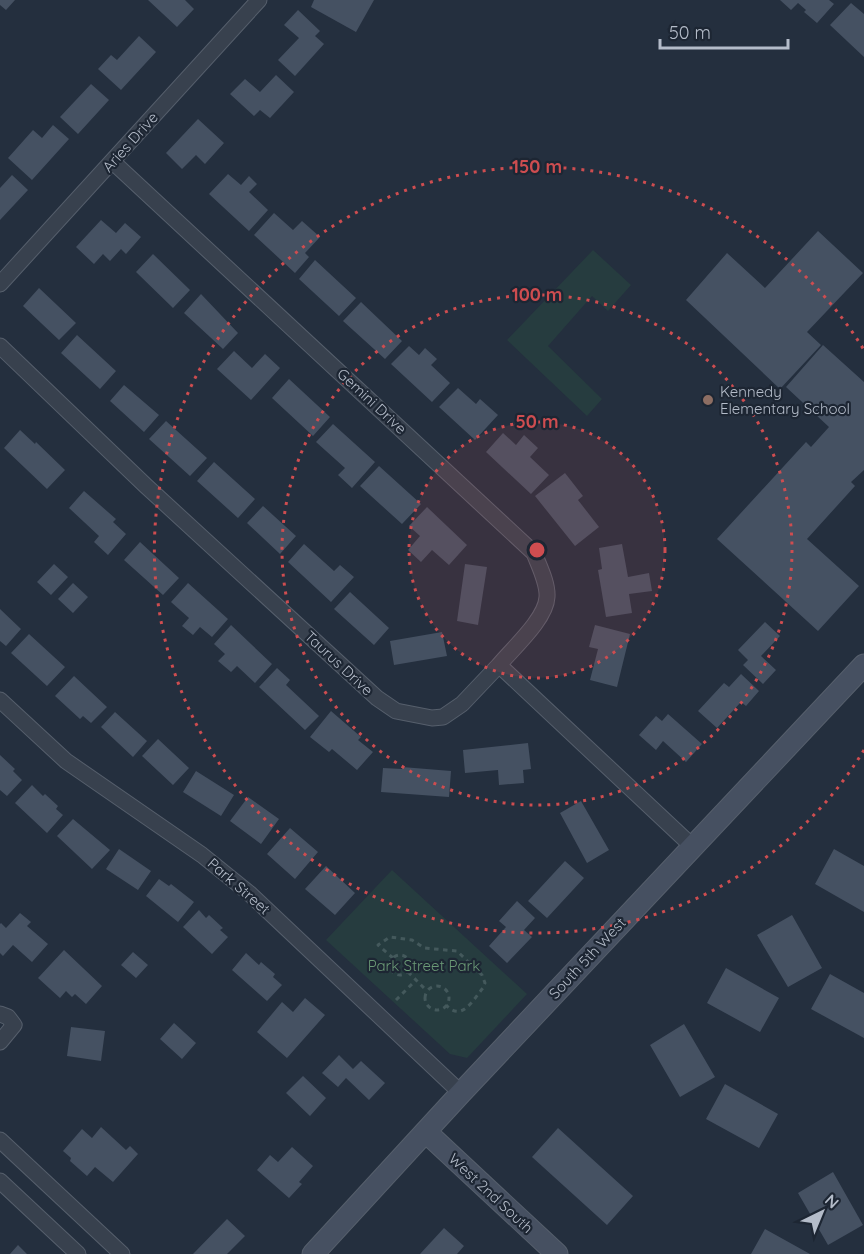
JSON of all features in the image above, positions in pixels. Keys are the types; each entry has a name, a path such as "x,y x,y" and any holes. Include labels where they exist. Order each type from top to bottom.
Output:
{"street":[{"name":"Aries Drive","path":"0,284 113,162 251,3"},
{"name":"Gemini Drive","path":"113,162 534,553 546,589 546,604 542,615 499,665"},
{"name":"Taurus Drive","path":"0,346 146,486 377,698 396,711 432,718 443,717 462,704 499,665"},
{"path":"499,665 692,846"},
{"name":"South 5th West","path":"313,1254 692,846 864,665"},
{"name":"Park Street","path":"0,700 66,761 202,855 249,893 461,1093"},
{"path":"0,1014 8,1017 14,1025 0,1042"},
{"name":"West 2nd South","path":"426,1132 557,1254"},
{"path":"0,1140 122,1254"},
{"path":"0,1181 78,1254"}],"path":[{"path":"393,958 378,945 390,937 412,940 424,948 457,951 483,975 485,983 483,988 458,1013 452,1012 446,1005"},
{"path":"399,955 406,957 411,966 408,972 399,975 393,973 390,964 393,958 399,955"},
{"path":"408,972 427,991"},
{"path":"396,1000 416,980"},
{"path":"437,986 444,988 449,999 446,1005 439,1009 431,1008 425,998 427,991 437,986"}],"green space":[{"path":"593,250 631,285 608,311 592,296 548,346 602,399 587,416 507,340"},
{"name":"Park Street Park","path":"392,870 527,994 467,1058 450,1054 326,940"}],"building":[{"path":"0,0 15,0 6,10 0,5"},
{"path":"148,0 185,0 194,9 177,27"},
{"path":"314,0 374,0 356,32 311,7"},
{"path":"780,0 829,0 834,4 817,23 804,12 806,10 798,3 791,10"},
{"path":"851,3 864,14 864,57 830,25"},
{"path":"298,10 320,31 315,36 324,44 295,76 278,60 299,38 284,25"},
{"path":"139,36 156,52 121,90 98,69 111,55 117,60"},
{"path":"276,75 294,92 270,118 260,110 254,116 230,94 245,79 260,92"},
{"path":"91,84 109,100 78,134 60,117"},
{"path":"198,119 224,143 205,164 196,155 182,169 166,153"},
{"path":"53,125 69,139 32,180 8,158 33,130 42,138"},
{"path":"228,174 241,185 249,176 257,184 249,192 268,210 249,231 209,194"},
{"path":"12,175 28,190 0,220 0,188"},
{"path":"274,213 293,230 302,221 320,237 305,253 309,257 295,273 254,235"},
{"path":"101,220 116,233 125,223 141,237 126,254 121,249 110,261 103,254 94,264 76,247"},
{"path":"818,231 863,273 807,332 821,345 780,389 686,300 727,253 765,288"},
{"path":"153,254 190,290 173,308 136,272"},
{"path":"315,260 356,298 339,316 299,279"},
{"path":"39,288 76,323 59,340 23,306"},
{"path":"201,294 238,333 223,349 184,313"},
{"path":"361,302 402,341 385,359 343,321"},
{"path":"77,335 116,371 100,389 61,353"},
{"name":"Kennedy Elementary School","path":"823,345 864,382 864,470 851,482 855,486 807,539 859,586 818,631 717,539 806,442 811,447 829,427 786,387"},
{"path":"409,346 419,355 425,348 437,359 431,365 450,383 432,402 391,364"},
{"path":"234,351 252,368 265,354 280,368 251,400 217,369"},
{"path":"289,379 330,417 313,436 272,398"},
{"path":"124,385 159,415 144,432 110,401"},
{"path":"458,388 476,404 480,399 498,415 475,440 439,407"},
{"path":"166,421 207,458 190,476 149,439"},
{"path":"333,424 375,462 352,488 338,475 345,468 316,442"},
{"path":"20,430 65,470 47,489 4,448"},
{"path":"503,433 516,445 524,435 538,448 530,457 549,475 531,494 486,452"},
{"path":"214,462 255,499 238,518 197,481"},
{"path":"379,466 421,504 402,524 360,486"},
{"path":"565,473 583,496 578,500 599,527 575,546 535,496"},
{"path":"84,491 116,519 113,522 126,534 108,555 94,542 99,536 69,508"},
{"path":"263,506 296,536 280,554 247,523"},
{"path":"427,507 467,545 449,565 432,550 421,562 408,550 420,536 409,526"},
{"path":"140,542 179,578 163,595 124,560"},
{"path":"304,544 334,571 340,565 354,577 331,602 288,562"},
{"path":"622,544 628,577 649,573 652,591 629,594 632,613 606,617 598,570 602,569 599,548"},
{"path":"54,564 68,577 51,595 37,582"},
{"path":"465,564 487,567 478,625 457,621"},
{"path":"73,583 88,597 73,613 58,599"},
{"path":"188,583 228,619 212,637 200,627 193,635 182,626 189,618 171,602"},
{"path":"350,592 389,628 374,645 334,609"},
{"path":"0,609 21,629 6,646 0,641"},
{"path":"765,622 780,636 761,656 776,670 763,684 743,665 748,660 738,650"},
{"path":"231,625 272,664 255,683 237,666 231,672 218,661 225,654 214,644"},
{"path":"595,625 630,634 617,687 590,680 598,649 589,647"},
{"path":"442,632 447,656 394,665 390,641"},
{"path":"29,634 65,667 47,686 11,653"},
{"path":"277,668 290,680 286,685 319,716 305,730 259,687"},
{"path":"741,674 759,691 746,706 741,702 717,728 698,711 724,683 729,687"},
{"path":"74,676 107,707 91,723 83,716 80,719 55,696"},
{"path":"331,711 361,737 358,740 373,752 357,770 332,749 329,752 310,737"},
{"path":"115,712 147,741 133,757 101,727"},
{"path":"668,714 702,744 686,762 663,741 656,750 639,735 656,716 662,721"},
{"path":"158,739 189,768 173,785 142,756"},
{"path":"528,743 531,769 523,770 524,783 499,785 498,770 465,773 463,750"},
{"path":"0,755 15,769 13,771 22,780 7,796 0,790"},
{"path":"402,767 451,771 449,797 381,792 383,768 402,769"},
{"path":"196,771 234,795 221,816 183,792"},
{"path":"32,785 58,806 56,809 63,815 47,833 15,803"},
{"path":"248,797 279,819 261,844 230,821"},
{"path":"581,801 609,850 587,863 560,813"},
{"path":"73,819 110,850 92,869 57,836"},
{"path":"290,828 318,852 295,879 267,854"},
{"path":"119,849 151,871 138,890 106,869"},
{"path":"834,849 864,866 864,912 815,884"},
{"path":"565,861 584,878 547,918 528,901"},
{"path":"326,866 355,893 335,915 305,889"},
{"path":"159,879 169,886 171,884 194,902 178,922 146,896"},
{"path":"517,901 535,918 524,930 532,937 507,963 489,946 506,927 499,921"},
{"path":"199,910 206,918 209,915 223,928 220,930 228,937 212,954 183,927"},
{"path":"20,913 31,922 27,926 48,944 32,962 13,945 3,956 0,953 0,924 6,928"},
{"path":"792,915 822,968 788,987 757,935"},
{"path":"64,950 102,986 86,1004 75,994 72,997 66,991 60,998 38,978"},
{"path":"133,952 148,965 136,978 121,965"},
{"path":"246,953 259,965 261,962 275,974 273,977 282,985 267,1001 232,970"},
{"path":"726,968 779,998 760,1032 707,1003"},
{"path":"830,974 864,993 864,1038 811,1009"},
{"path":"305,998 325,1015 287,1058 257,1032 282,1002 293,1012"},
{"path":"174,1023 196,1043 182,1059 160,1039"},
{"path":"684,1024 715,1077 680,1097 650,1045"},
{"path":"71,1027 105,1031 101,1061 67,1056"},
{"path":"339,1055 353,1069 361,1061 385,1083 369,1100 346,1078 338,1087 322,1073"},
{"path":"303,1076 326,1098 310,1116 286,1093"},
{"path":"725,1084 778,1114 759,1148 706,1119"},
{"path":"101,1127 126,1150 130,1146 138,1154 113,1182 95,1167 87,1176 70,1161 71,1158 63,1151 82,1129 92,1138"},
{"path":"558,1128 633,1196 607,1225 532,1157"},
{"path":"292,1147 313,1166 299,1182 302,1184 289,1198 257,1170 270,1155 278,1162"},
{"path":"833,1172 863,1225 828,1245 798,1193"},
{"path":"227,1219 245,1236 227,1254 193,1254"},
{"path":"444,1228 464,1246 457,1254 420,1254"},
{"path":"765,1229 810,1254 751,1254"},
{"path":"18,1245 27,1254 10,1254"}],"place":[{"name":"Kennedy Elementary School","path":"708,400"}]}
